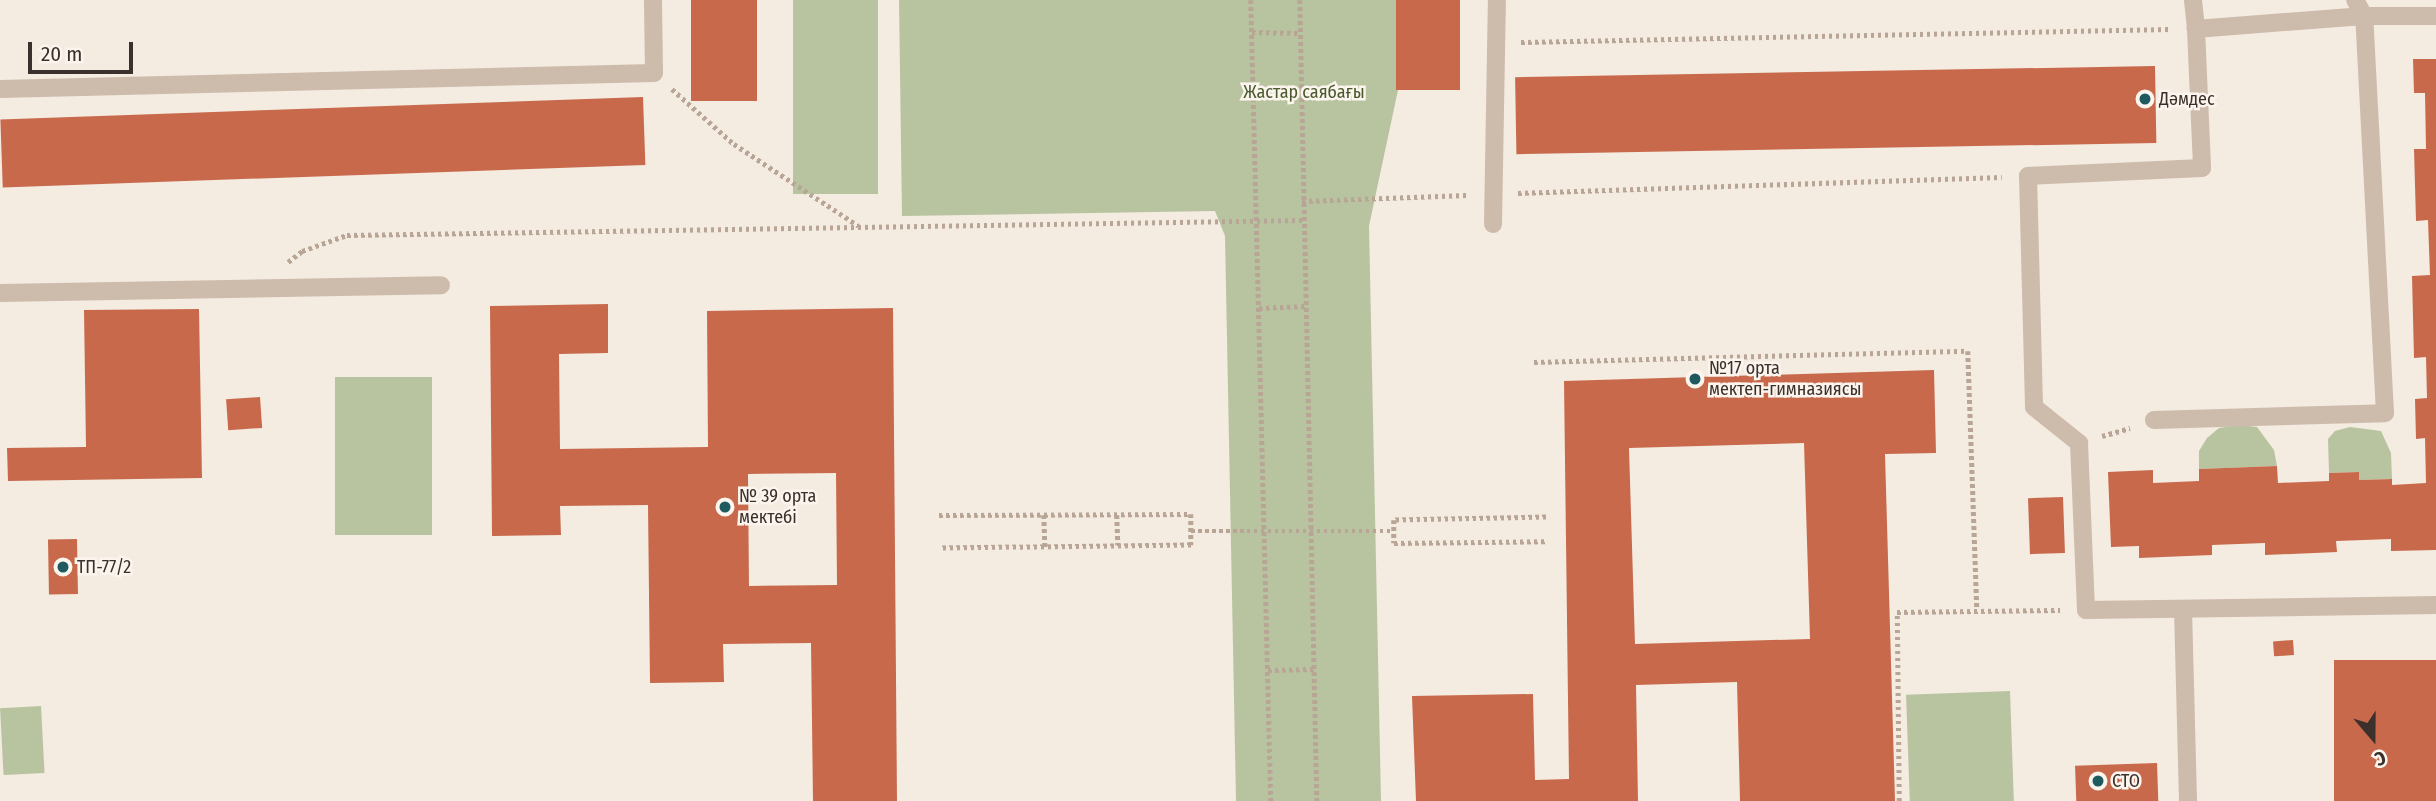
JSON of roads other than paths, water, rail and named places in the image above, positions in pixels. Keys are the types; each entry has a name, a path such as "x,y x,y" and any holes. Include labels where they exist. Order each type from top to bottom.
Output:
{"lane":[{"path":"0,89 654,73 653,0"},
{"path":"1493,224 1497,0"},
{"path":"2193,0 2202,168 2028,176 2035,407 2079,443 2086,610 2436,605"},
{"path":"2154,420 2385,413 2364,16 2356,0"},
{"path":"2196,29 2364,16 2436,16"},
{"path":"0,293 441,285"},
{"path":"2183,609 2188,801"}],"place":[{"name":"Дәмдес","path":"2145,99"},
{"name":"№17 орта мектеп-гимназиясы","path":"1695,379"},
{"name":"№ 39 орта мектебі","path":"725,507"},
{"name":"ТП-77/2","path":"63,567"},
{"name":"СТО","path":"2098,781"}],"park label":[{"name":"Жастар саябағы","path":"1304,92"}]}
